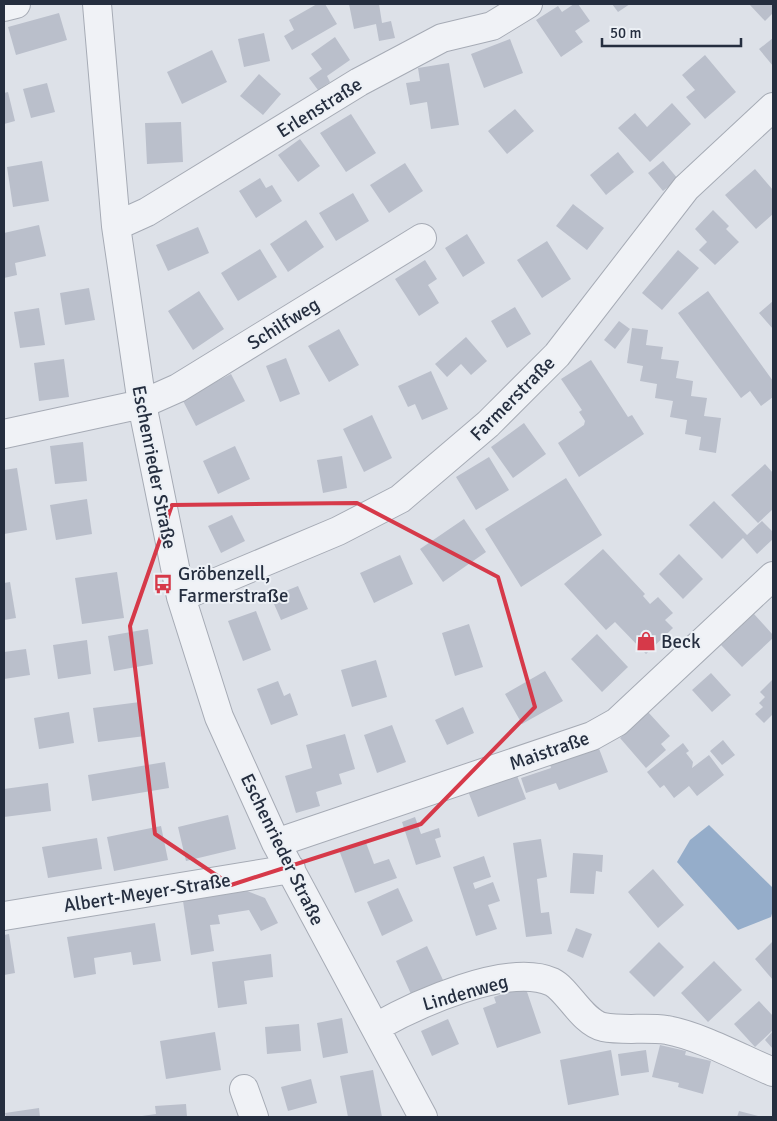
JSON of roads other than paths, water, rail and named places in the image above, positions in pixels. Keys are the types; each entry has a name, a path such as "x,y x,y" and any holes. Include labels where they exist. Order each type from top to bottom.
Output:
{"street":[{"path":"4,8 16,4"},
{"name":"Eschenrieder Straße","path":"97,4 116,226 142,404 181,597 219,717 276,843 423,1117"},
{"name":"Erlenstraße","path":"116,226 147,212 359,82 442,38 492,26 528,4"},
{"name":"Farmerstraße","path":"181,597 338,531 400,499 488,424 557,355 686,188 773,107"},
{"name":"Schilfweg","path":"4,434 142,404 178,388 422,238"},
{"name":"Maistraße","path":"276,843 592,736 617,722 772,579"},
{"name":"Albert-Meyer-Straße","path":"4,916 291,869"},
{"name":"Lindenweg","path":"376,1027 409,1009 468,987 500,979 527,976 553,982 578,1010 601,1027 668,1030 704,1042 773,1072"},
{"path":"244,1089 254,1117"}],"water":[{"path":"709,825 773,888 773,910 771,917 738,930 677,862 690,840"}],"place":[{"name":"Gröbenzell, Farmerstraße","path":"163,584"},
{"name":"Beck","path":"646,641"}]}
